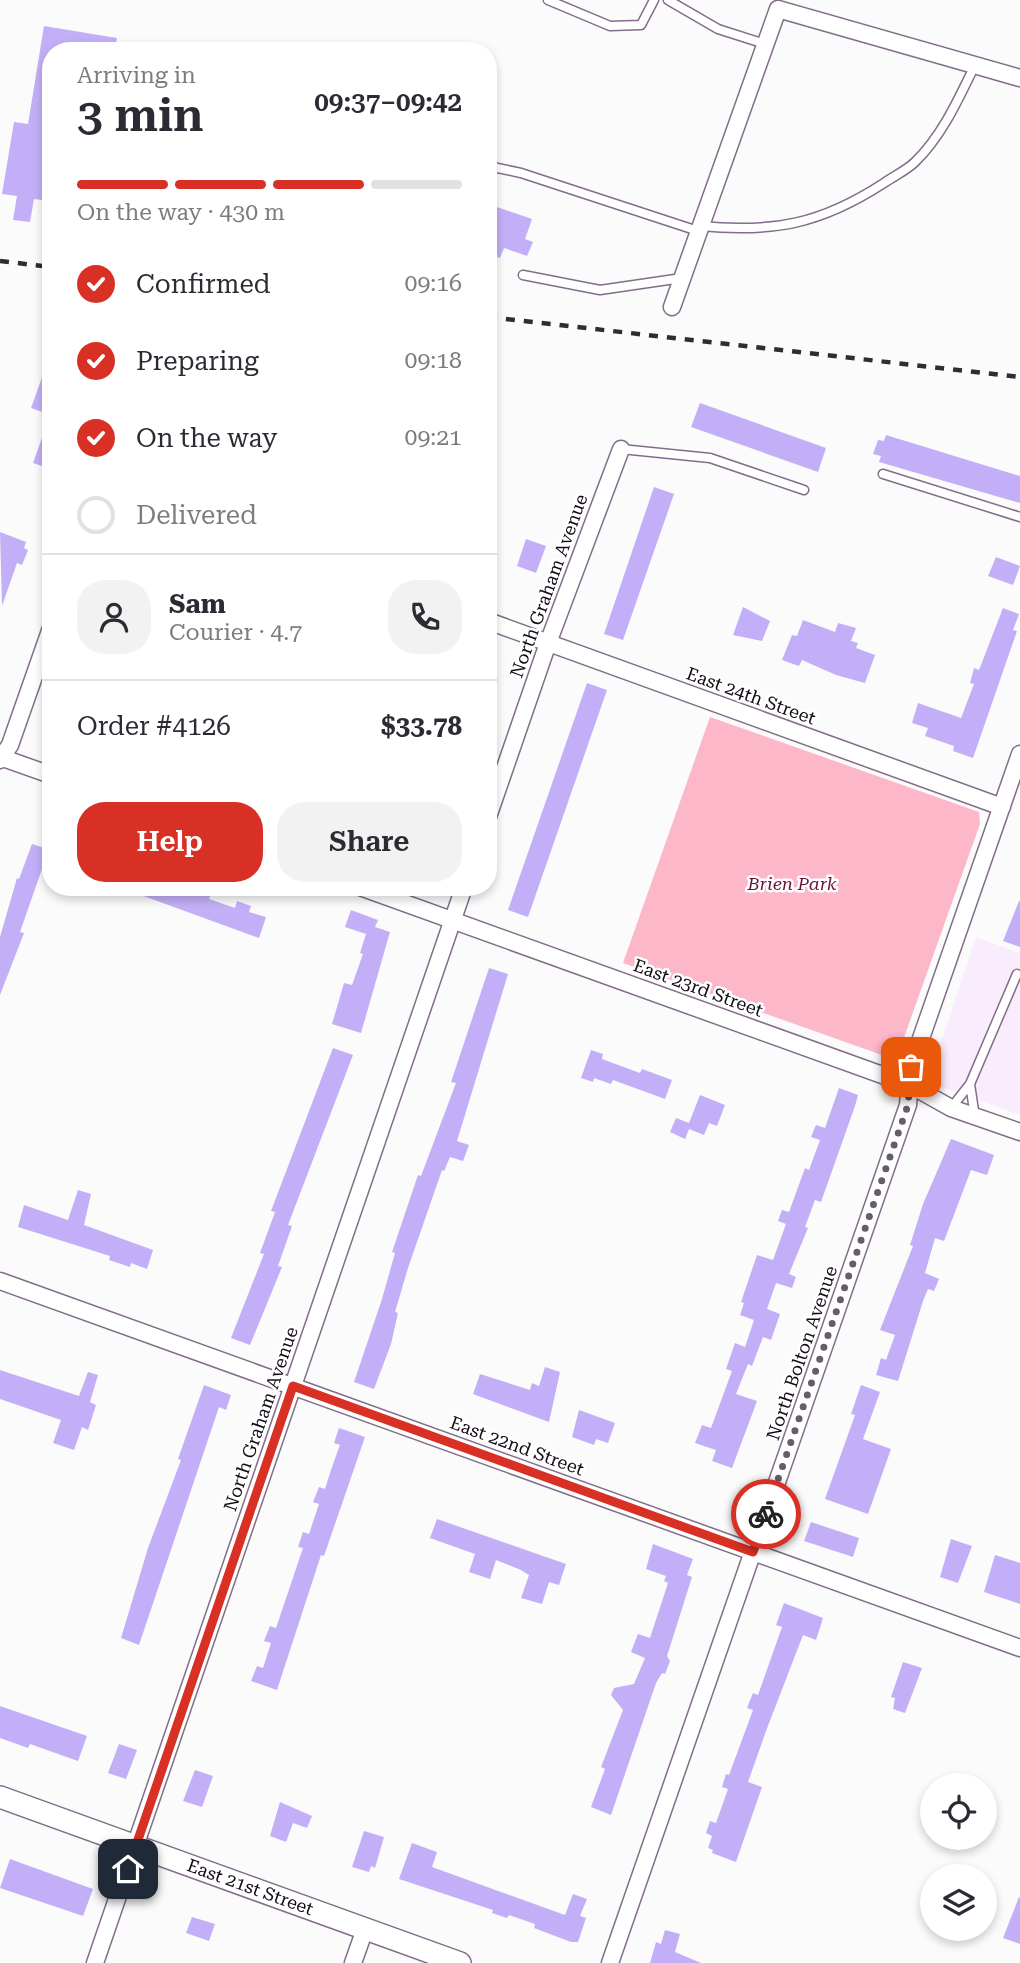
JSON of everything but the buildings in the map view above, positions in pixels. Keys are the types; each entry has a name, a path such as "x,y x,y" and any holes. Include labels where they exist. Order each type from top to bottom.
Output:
{"main road":[{"name":"East 21st Street","path":"0,1797 460,1963"}],"street":[{"path":"672,307 778,9 1020,78"},
{"name":"North Graham Avenue","path":"497,791 548,643 621,449"},
{"name":"East 24th Street","path":"497,624 1002,807"},
{"path":"42,654 10,745 1,758 42,772"},
{"name":"North Bolton Avenue","path":"610,1963 908,1105 911,1067 1020,754"},
{"name":"East 23rd Street","path":"385,896 910,1084 951,1108 1020,1132"},
{"name":"North Graham Avenue","path":"95,1963 461,896"},
{"name":"East 22nd Street","path":"0,1281 1020,1648"},
{"path":"353,1963 365,1929"}],"lane":[{"path":"548,0 610,26 641,25 654,0"},
{"path":"668,0 718,29 765,44"},
{"path":"497,168 699,228 746,230 797,224 851,204 915,162 955,107 975,65"},
{"path":"523,275 600,290 682,278"},
{"path":"621,449 710,458 804,490"},
{"path":"883,474 1020,517"},
{"path":"951,1108 970,1084 1017,974"},
{"path":"970,1084 975,1117"}],"shaded area":[{"path":"976,937 1020,953 1020,1115 928,1082"}],"green space":[{"name":"Brien Park","path":"710,717 979,812 980,824 896,1060 623,963"}],"railway":[{"path":"0,261 42,266"},
{"path":"497,318 1020,377"}],"way so far":[{"path":"766,1514 908,1105 911,1067"}],"route":[{"path":"128,1869 293,1386 753,1552 766,1514"}]}
